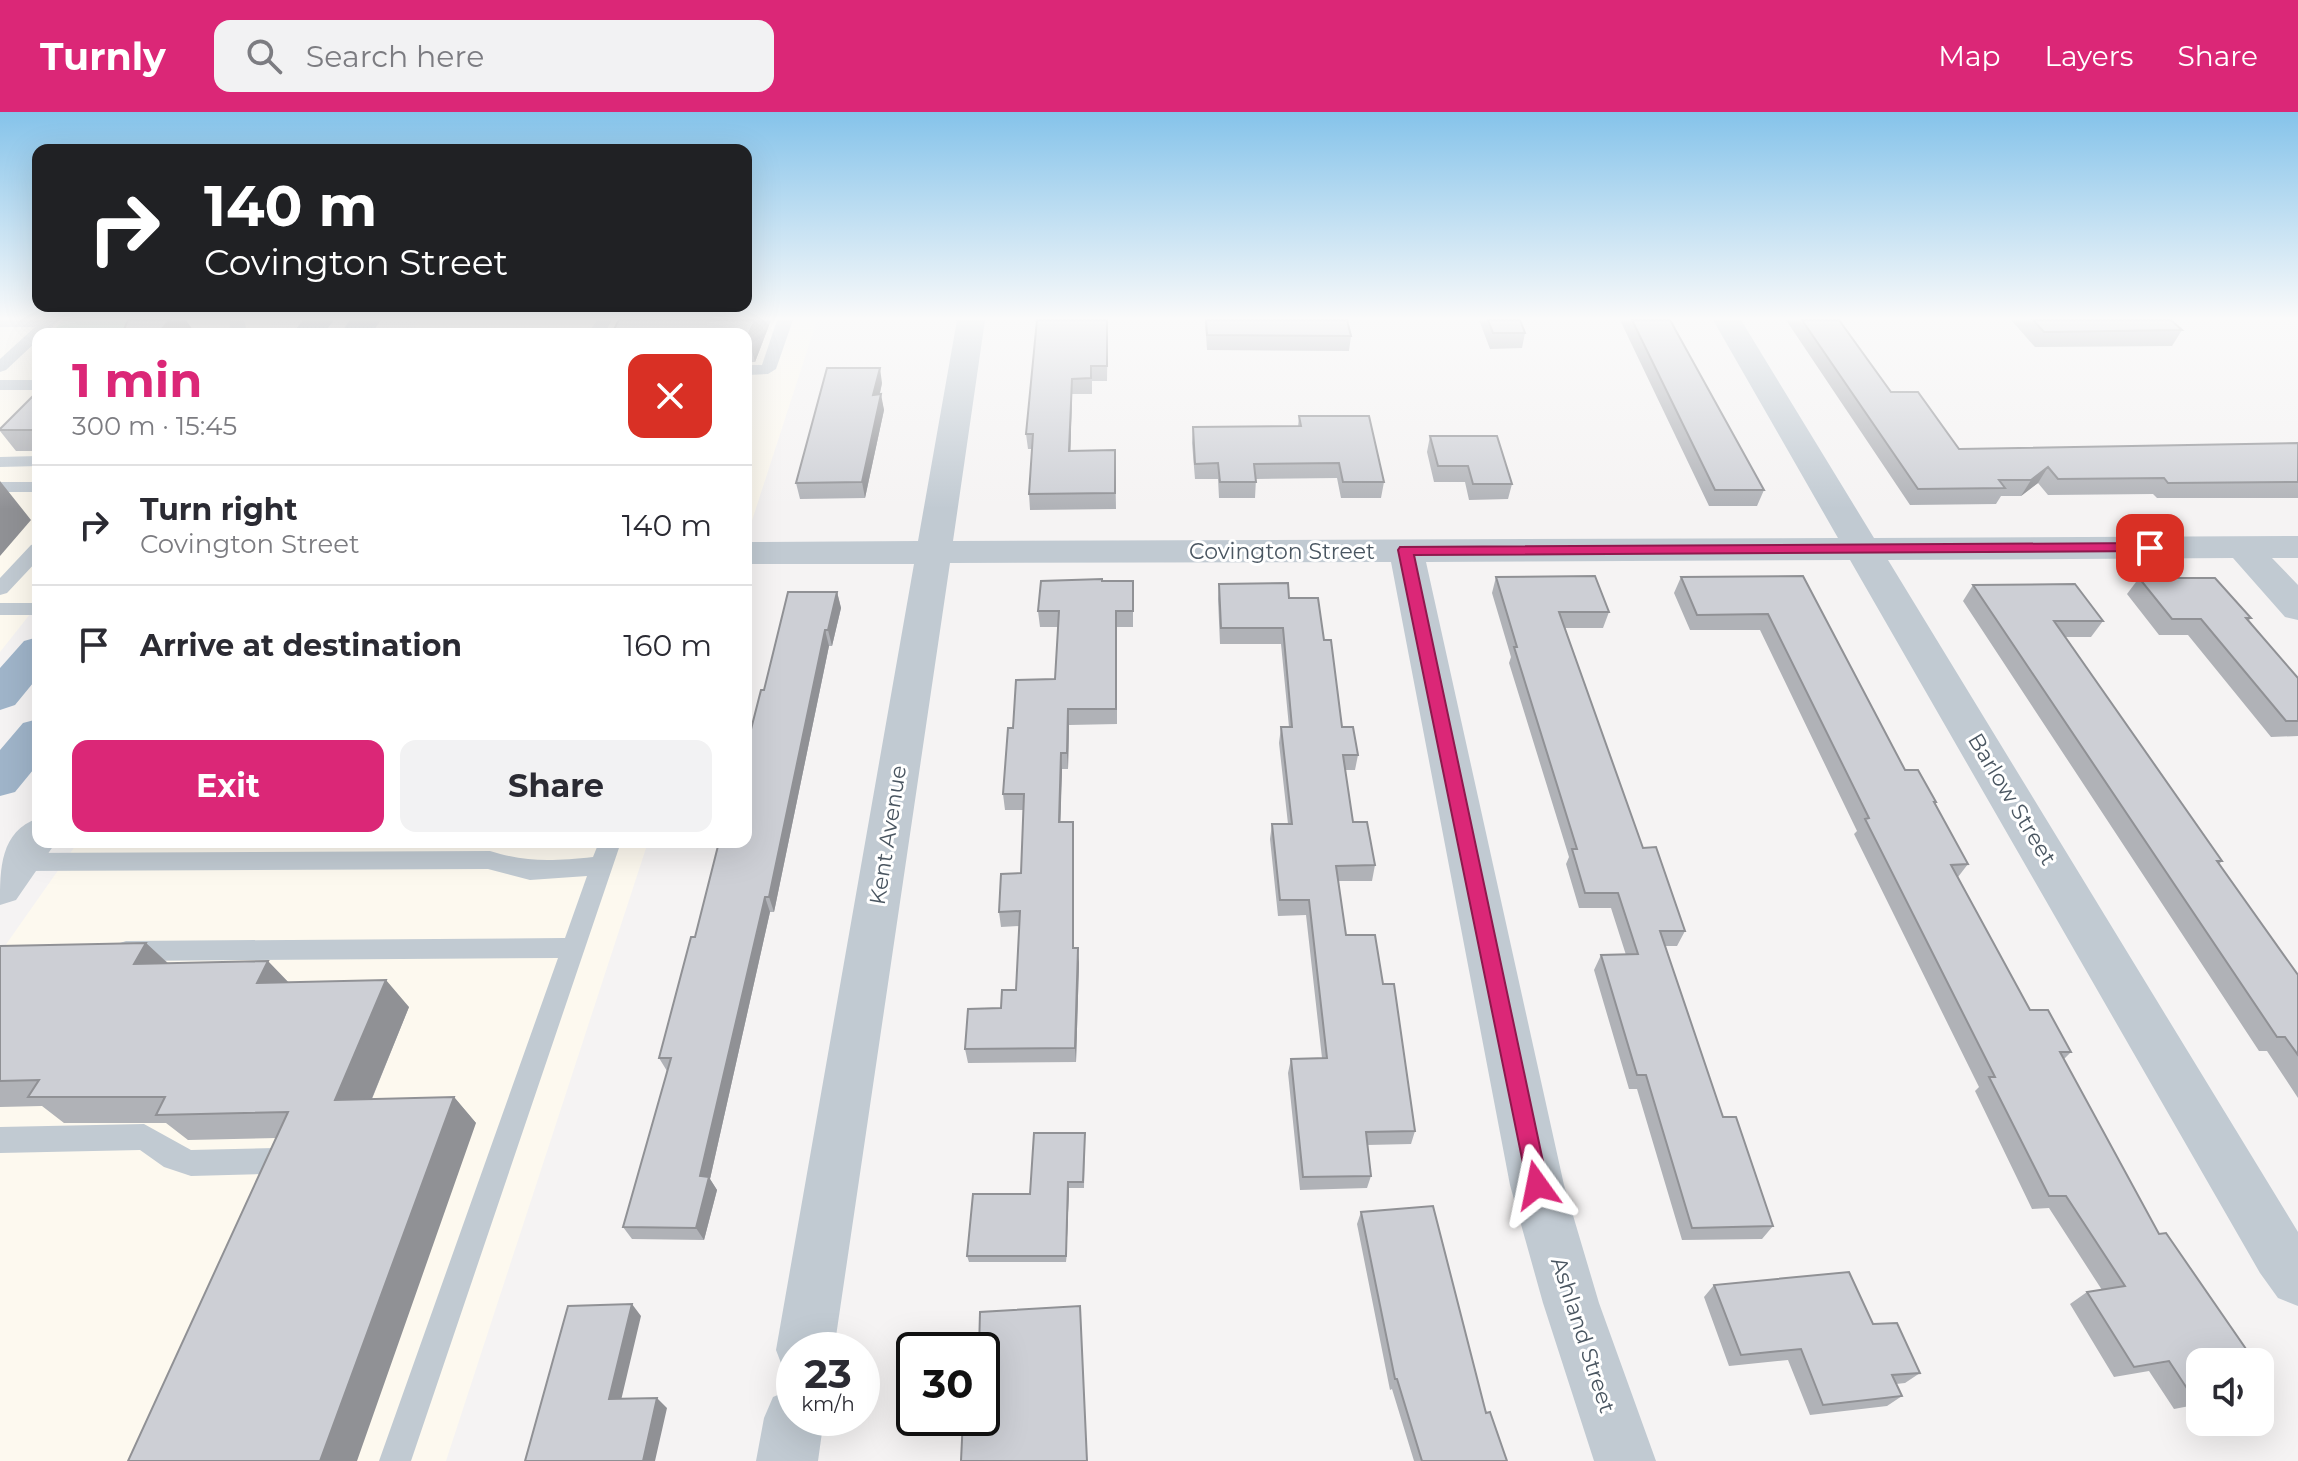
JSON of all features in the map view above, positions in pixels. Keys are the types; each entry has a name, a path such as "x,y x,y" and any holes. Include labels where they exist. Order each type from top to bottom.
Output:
{"highway":[{"path":"0,695 32,658"},
{"path":"0,780 32,741"}],"street":[{"name":"Kent Avenue","path":"808,1332 961,383"},
{"name":"Barlow Street","path":"1765,383 2280,1254 2298,1278"},
{"path":"2242,547 2298,608"},
{"name":"Covington Street","path":"752,553 2298,547"},
{"name":"Ashland Street","path":"1406,550 1537,1185 1571,1303 1625,1461"},
{"path":"787,1461 791,1436"}],"lane":[{"path":"3,388 32,386"},
{"path":"0,462 32,461"},
{"path":"0,487 32,487"},
{"path":"0,589 32,555"},
{"path":"0,609 32,609"},
{"path":"395,1461 608,848"},
{"path":"19,861 494,851 503,867 517,869 602,866"},
{"path":"93,952 574,948"},
{"path":"0,1140 144,1137 174,1158 191,1163 275,1161 281,1179 268,1207"}],"shaded area":[{"path":"0,383 32,383 32,612 0,652"},
{"path":"752,383 797,383 752,520"},
{"path":"74,848 646,848 446,1461 0,1461 0,953"}],"building":[{"path":"823,383 876,383 873,395 881,394 862,482 796,483"},
{"path":"1031,383 1072,383 1069,451 1115,450 1115,493 1029,494 1033,434 1026,434"},
{"path":"1663,383 1705,383 1764,490 1715,490"},
{"path":"1845,383 1884,383 1891,392 1918,392 1959,449 2298,443 2298,482 2168,483 2164,478 2058,479 2048,467 2031,480 1999,480 2005,488 1918,489"},
{"path":"32,397 32,430 0,429"},
{"path":"1299,416 1369,416 1384,482 1343,482 1339,463 1254,464 1256,482 1220,482 1218,463 1195,464 1193,427 1301,426"},
{"path":"1430,436 1497,436 1512,484 1473,484 1468,466 1438,466"},
{"path":"1595,576 1609,612 1559,612 1643,848 1656,847 1685,931 1660,931 1723,1117 1736,1117 1773,1226 1692,1228 1646,1075 1637,1075 1601,955 1638,954 1618,893 1585,893 1572,849 1577,849 1514,647 1517,647 1496,577"},
{"path":"1803,576 1905,770 1918,770 1936,802 1968,864 1951,865 2030,1010 2048,1010 2071,1052 2060,1052 2159,1234 2166,1233 2245,1348 2186,1348 2186,1387 2169,1361 2134,1367 2087,1292 2125,1286 2066,1196 2049,1196 1989,1077 1995,1077 1865,819 1869,818 1768,614 1697,615 1681,577"},
{"path":"2139,578 2215,578 2298,678 2298,721 2286,721 2201,619 2172,619"},
{"path":"1041,581 1133,581 1133,611 1116,611 1116,709 1068,709 1067,753 1061,753 1059,822 1073,822 1073,948 1078,948 1075,1048 965,1049 968,1009 1001,1008 1002,990 1016,990 1020,911 999,912 1001,874 1021,873 1024,794 1003,794 1008,728 1013,728 1016,680 1055,679 1059,611 1038,611"},
{"path":"1288,583 1289,598 1318,598 1324,640 1331,640 1342,727 1353,727 1358,755 1343,755 1353,822 1367,822 1375,865 1336,866 1346,935 1375,935 1383,984 1394,984 1415,1131 1366,1132 1371,1176 1303,1177 1291,1059 1327,1058 1309,900 1280,900 1272,824 1292,824 1281,727 1292,727 1283,628 1221,628 1219,584"},
{"path":"2075,584 2103,621 2054,621 2298,975 2298,1055 2285,1037 2277,1037 1973,585"},
{"path":"788,592 837,592 828,630 825,630 769,897 765,897 700,1176 709,1177 696,1228 623,1227 671,1058 659,1058 717,848 752,848 752,725 761,690 764,690"},
{"path":"146,943 134,964 268,961 257,983 386,980 335,1100 454,1097 320,1461 128,1461 288,1112 156,1115 165,1097 28,1097 39,1080 0,1081 0,946"},
{"path":"1034,1133 1085,1133 1083,1182 1068,1182 1066,1256 967,1256 973,1194 1030,1194"},
{"path":"1433,1206 1486,1413 1490,1412 1507,1461 1422,1461 1395,1379 1361,1212"},
{"path":"1849,1272 1873,1324 1897,1323 1920,1373 1892,1375 1902,1396 1823,1405 1801,1349 1741,1355 1714,1285"},
{"path":"632,1304 609,1399 657,1398 643,1461 525,1461 568,1306"},
{"path":"1080,1306 1087,1461 961,1461 962,1436 1000,1436 1000,1332 979,1332 980,1312"}],"route":[{"path":"1537,1185 1406,550 2150,548"}]}
